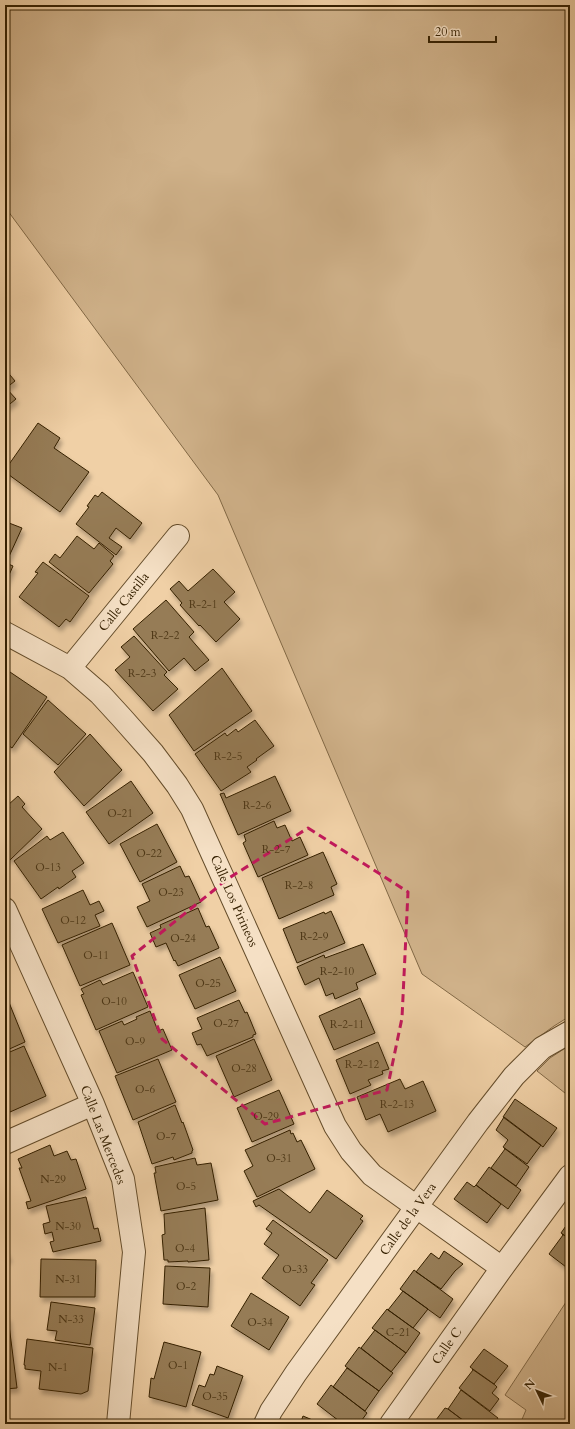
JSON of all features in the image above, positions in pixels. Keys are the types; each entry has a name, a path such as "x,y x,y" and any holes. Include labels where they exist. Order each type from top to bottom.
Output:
{"street":[{"name":"Calle Castilla","path":"70,668 178,536"},
{"name":"Calle Los Pirineos","path":"5,633 70,668 100,694 157,758 177,785 192,809 335,1126 350,1151 372,1175 416,1207"},
{"name":"Calle Las Mercedes","path":"5,908 92,1104 123,1179 134,1252 118,1424"},
{"name":"Calle de la Vera","path":"265,1424 271,1411 296,1373 478,1122 514,1076 542,1048 570,1032"},
{"path":"5,1143 92,1104"},
{"name":"Calle C","path":"391,1424 502,1268 570,1176"},
{"path":"416,1207 502,1268"}],"highlighted area":[{"path":"308,828 408,892 402,1018 387,1090 265,1124 162,1039 132,956 229,878"}],"shaded area":[{"path":"5,5 570,5 570,1016 525,1047 422,974 218,495 5,207"},
{"path":"570,1045 570,1097 537,1071 550,1058"},
{"path":"570,1296 570,1424 520,1424 526,1410 505,1395"}],"building":[{"path":"5,369 15,381 6,388 16,399 5,408"},
{"path":"38,423 60,438 54,448 89,472 60,512 5,472"},
{"path":"102,492 142,523 130,539 116,528 109,538 122,547 116,555 76,524 89,507 87,506 95,495 98,497"},
{"path":"9,523 22,528 6,563 13,566 5,584 5,528 7,529"},
{"path":"77,536 94,549 99,543 114,556 110,561 113,564 89,593 49,562 55,554 60,558"},
{"path":"43,562 89,596 70,622 66,619 59,627 19,597 38,573 35,572"},
{"path":"213,569 235,592 224,602 240,619 216,642 180,605 182,603 170,589 179,581 188,591"},
{"path":"166,600 194,632 189,637 209,660 195,671 184,658 169,671 133,629"},
{"path":"134,636 167,672 164,675 178,689 153,711 115,670 130,657 121,647"},
{"path":"222,668 252,711 194,751 169,715"},
{"path":"7,670 47,697 12,748 5,743 5,673"},
{"path":"48,700 86,734 58,765 23,734"},
{"path":"255,720 274,746 247,767 251,772 221,791 195,754 225,733 227,736 236,729 238,732"},
{"path":"90,734 122,770 84,806 54,772"},
{"path":"275,776 291,811 238,835 220,794 224,793 226,798"},
{"path":"131,781 153,813 109,844 86,812"},
{"path":"18,796 25,804 22,807 42,829 10,860 5,855 5,813 10,808 8,805"},
{"path":"274,821 277,828 285,825 292,841 300,837 308,855 258,877 243,843 246,841 244,835"},
{"path":"157,824 177,862 140,882 120,844"},
{"path":"63,832 84,863 72,871 76,877 41,899 14,861 47,836 50,840"},
{"path":"323,852 337,884 331,887 334,895 279,919 262,878"},
{"path":"180,866 185,877 189,876 201,902 147,927 137,907 150,901 142,884"},
{"path":"83,890 90,905 99,901 104,911 95,915 100,926 58,943 42,909"},
{"path":"198,908 206,927 209,926 219,948 178,966 175,960 174,961 166,943 156,947 150,933 161,928 160,925"},
{"path":"331,911 345,943 297,963 283,929 324,912 325,914"},
{"path":"112,923 130,965 80,986 62,945"},
{"path":"363,944 376,974 356,983 358,989 335,999 333,993 326,996 319,978 305,985 297,967 324,955 325,958"},
{"path":"220,957 236,991 195,1009 179,975"},
{"path":"133,972 148,1007 96,1030 81,995 84,994 81,989 100,980 103,985"},
{"path":"360,998 375,1033 334,1050 319,1016"},
{"path":"8,1000 25,1042 5,1051 5,1002"},
{"path":"239,1000 245,1013 247,1012 256,1034 253,1035 253,1037 207,1056 201,1044 197,1045 192,1033 202,1029 197,1018"},
{"path":"150,1011 158,1031 163,1029 172,1050 117,1073 99,1031 122,1021 124,1025 137,1019 136,1017"},
{"path":"254,1039 272,1080 234,1097 216,1056"},
{"path":"378,1042 389,1069 382,1071 383,1074 368,1080 371,1085 350,1094 336,1060"},
{"path":"24,1046 46,1096 10,1112 5,1102 5,1054"},
{"path":"158,1059 176,1102 133,1120 115,1076"},
{"path":"400,1079 405,1089 423,1081 436,1111 388,1132 380,1114 366,1120 357,1097"},
{"path":"279,1090 294,1124 252,1142 237,1108"},
{"path":"515,1099 557,1128 543,1147 503,1117"},
{"path":"175,1105 193,1150 192,1153 174,1160 173,1157 152,1164 138,1122"},
{"path":"504,1117 541,1145 527,1164 503,1147 508,1140 496,1130"},
{"path":"290,1130 297,1142 301,1140 315,1169 257,1197 244,1171 253,1166 245,1150"},
{"path":"50,1145 54,1156 67,1151 71,1160 76,1159 86,1189 28,1209 26,1202 31,1201 19,1168 22,1168 18,1159"},
{"path":"504,1148 529,1167 516,1186 491,1168 505,1149"},
{"path":"195,1158 197,1165 211,1163 218,1200 161,1211 154,1173 156,1173 155,1167"},
{"path":"489,1167 521,1190 508,1209 476,1185"},
{"path":"467,1182 474,1187 476,1185 501,1204 487,1223 454,1199"},
{"path":"279,1189 310,1213 327,1190 363,1216 360,1219 363,1221 336,1259 259,1205 256,1207 253,1201"},
{"path":"86,1197 94,1229 98,1228 101,1241 53,1252 50,1242 54,1241 52,1232 45,1234 43,1224 50,1222 46,1206"},
{"path":"205,1208 209,1260 168,1262 168,1260 164,1260 162,1235 165,1234 164,1214"},
{"path":"273,1220 328,1260 311,1283 315,1285 300,1306 262,1278 279,1255 264,1244 272,1233 266,1229"},
{"path":"570,1220 570,1239 561,1233"},
{"path":"562,1234 570,1239 570,1270 549,1254 563,1235"},
{"path":"5,1250 9,1258 5,1260"},
{"path":"444,1251 463,1264 455,1271 441,1289 416,1272 431,1253 439,1259"},
{"path":"41,1259 96,1260 95,1297 40,1297"},
{"path":"165,1266 210,1268 208,1307 163,1304"},
{"path":"414,1270 453,1299 440,1318 400,1289"},
{"path":"403,1291 428,1309 413,1328 388,1310"},
{"path":"251,1293 289,1317 269,1350 231,1326"},
{"path":"51,1302 95,1308 90,1345 55,1340 57,1331 47,1330"},
{"path":"387,1309 420,1333 406,1353 372,1328"},
{"path":"5,1317 8,1317 17,1388 5,1389"},
{"path":"375,1330 406,1353 391,1372 361,1348"},
{"path":"27,1339 93,1348 88,1391 81,1394 39,1389 41,1371 25,1369 24,1365"},
{"path":"164,1342 201,1352 186,1407 149,1397 151,1378 154,1379"},
{"path":"359,1347 393,1373 379,1391 345,1366"},
{"path":"484,1349 508,1366 494,1384 470,1367"},
{"path":"217,1366 243,1376 228,1418 192,1405 199,1385 205,1387 210,1374 214,1375"},
{"path":"347,1368 379,1391 365,1411 333,1387"},
{"path":"472,1369 497,1387 492,1393 499,1399 490,1411 459,1388 473,1370"},
{"path":"331,1385 367,1413 359,1424 343,1424 317,1404"},
{"path":"461,1390 498,1418 494,1424 468,1424 448,1409"},
{"path":"445,1408 448,1409 468,1424 433,1424"},
{"path":"303,1416 322,1424 300,1424"}]}
